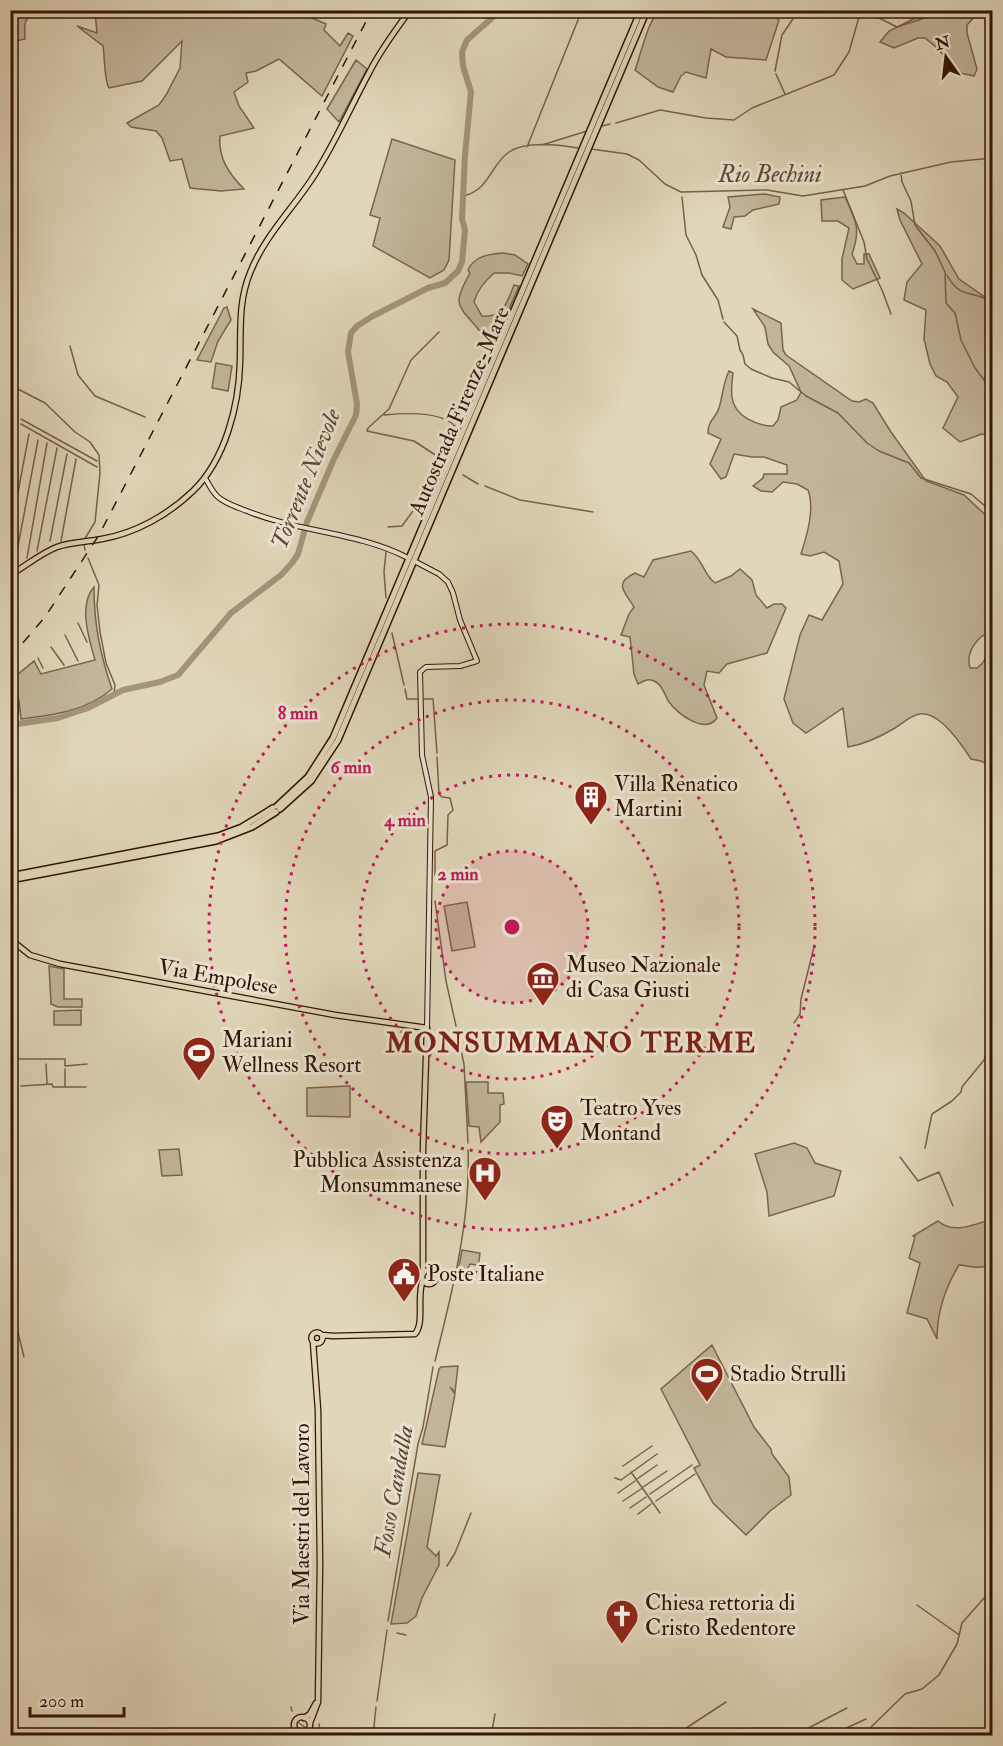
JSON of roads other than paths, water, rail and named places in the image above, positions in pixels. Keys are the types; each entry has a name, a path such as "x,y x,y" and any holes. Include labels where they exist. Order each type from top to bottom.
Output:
{"highway":[{"name":"Autostrada Firenze-Mare","path":"276,809 308,777 333,738 641,10"},
{"name":"Autostrada Firenze-Mare","path":"10,878 216,841 252,827 311,780 338,740 647,10"}],"main road":[{"path":"10,575 59,546 109,538 136,529 170,510 205,478 224,439 235,397 240,364 240,310 250,271 275,226 317,171 379,54 410,10"},
{"path":"205,478 215,495 229,504 278,523 370,543 406,557"},
{"path":"416,562 439,574 448,582 459,620 477,661 463,665 426,667 421,670 422,755 431,797 423,1280 419,1288 420,1305"},
{"name":"Via Empolese","path":"10,939 30,955 60,964 334,1015 427,1028"},
{"path":"420,1305 422,1292 435,1282 437,1277 422,1255"},
{"path":"423,1273 431,1270"},
{"path":"423,1280 430,1284"},
{"name":"Via Maestri del Lavoro","path":"310,1723 318,1705 320,1564 315,1354 319,1340 333,1336 415,1334 419,1328 420,1305"},
{"path":"304,1718 310,1723 309,1728 303,1734 295,1728 295,1723 304,1718 314,1707 318,1695"}],"waterway":[{"name":"Torrente Nievole","path":"10,725 58,718 88,708 123,690 160,682 178,675 231,613 281,575 292,563 298,554 307,522 333,461 356,415 357,404 348,352 351,333 357,326 373,316 428,288 445,283 458,271 462,262 465,230 462,219 465,155 471,92 463,66 462,52 467,40 501,10"},
{"path":"527,147 582,10"},
{"path":"616,123 660,110 734,120 752,108 834,75 849,52 861,10"},
{"path":"863,10 897,27 949,10"},
{"path":"775,71 782,35 797,13"},
{"path":"776,74 785,94"},
{"path":"602,126 610,124"},
{"path":"542,145 587,131"},
{"path":"463,196 479,188 503,157 516,149 543,145 578,148"},
{"name":"Rio Bechini","path":"591,149 627,154 639,160 665,184 681,192 767,190 803,196 865,186 890,176 951,162 992,158"},
{"path":"901,173 902,182 911,201 915,225 935,251 945,272 946,303 955,313 961,340 975,368 987,384 985,399 992,410"},
{"path":"843,190 864,242 867,259 891,314"},
{"path":"682,197 686,235 696,255 702,275 718,300 723,319"},
{"path":"947,275 958,289 986,299 992,304"},
{"path":"724,322 737,336 745,364 751,369 789,382 806,396 838,413 867,443 879,451 909,463 921,478 971,494 992,512"},
{"path":"388,527 402,526 431,486 443,460 414,441 367,431 389,409 411,360 439,332"},
{"path":"70,346 78,375 95,396 145,417"},
{"path":"10,385 45,403 75,432 90,442 99,455 100,473 95,522 84,540"},
{"path":"384,415 432,416 442,418 456,427"},
{"path":"21,419 97,461"},
{"path":"21,424 97,467"},
{"path":"15,508 29,434"},
{"path":"15,562 38,440"},
{"path":"27,558 47,443"},
{"path":"37,551 57,448"},
{"path":"50,541 67,454"},
{"path":"61,541 76,459"},
{"path":"463,475 478,484"},
{"path":"485,486 520,500 593,512"},
{"path":"84,544 85,550"},
{"name":"Fosso Candalla","path":"386,552 384,572 386,598"},
{"path":"88,558 99,585 97,605 100,632 106,663 115,685 114,694"},
{"path":"78,623 87,642"},
{"name":"Fosso Candalla","path":"392,633 404,685"},
{"path":"65,635 78,661"},
{"path":"51,647 64,665"},
{"path":"38,658 43,668"},
{"path":"10,683 19,709 13,725"},
{"name":"Fosso Candalla","path":"405,689 407,699 418,699"},
{"name":"Fosso Candalla","path":"424,699 433,699 437,753"},
{"name":"Fosso Candalla","path":"435,875 435,851 447,845 448,815 453,810 450,798 439,794 437,757"},
{"name":"Fosso Candalla","path":"435,901 446,981 456,1026"},
{"path":"794,1023 800,1014 801,999 814,947"},
{"name":"Fosso Candalla","path":"458,1036 464,1064 468,1143"},
{"path":"925,1148 932,1114 961,1092 962,1087 984,1060 992,1038"},
{"path":"19,1059 65,1059 65,1066 87,1064"},
{"path":"46,1064 47,1083"},
{"path":"65,1069 65,1086"},
{"path":"21,1086 52,1084 53,1087 86,1087"},
{"name":"Fosso Candalla","path":"435,1361 459,1256 466,1203 468,1150"},
{"path":"900,1157 918,1181 939,1172 953,1206"},
{"path":"11,1289 14,1316"},
{"path":"15,1320 24,1357"},
{"name":"Fosso Candalla","path":"388,1621 433,1367"},
{"path":"10,1368 15,1399 10,1400"},
{"path":"623,1466 652,1446"},
{"path":"615,1478 621,1480 657,1454"},
{"path":"637,1479 657,1465"},
{"path":"650,1494 692,1465"},
{"path":"643,1487 667,1471"},
{"path":"631,1472 660,1513"},
{"path":"656,1501 695,1474"},
{"path":"618,1493 635,1481"},
{"path":"623,1501 641,1489"},
{"path":"630,1508 646,1497"},
{"path":"638,1514 651,1504"},
{"path":"447,1566 455,1553 471,1513"},
{"path":"865,1736 867,1731 905,1694 922,1689 939,1675 957,1644 962,1623 992,1589"},
{"path":"917,1605 958,1634"},
{"name":"Fosso Candalla","path":"377,1701 387,1630"},
{"path":"397,1633 406,1635"},
{"path":"674,1736 726,1702"},
{"path":"291,1707 292,1711"},
{"name":"Fosso Candalla","path":"373,1736 376,1707"},
{"path":"793,1736 847,1708"},
{"path":"491,1736 495,1714"},
{"path":"829,1736 866,1719"},
{"path":"299,1723 306,1728"},
{"path":"319,1724 321,1736"},
{"path":"313,1733 318,1736"},
{"path":"855,1736 861,1733"}],"railway":[{"path":"10,658 45,617 99,535 372,10"}],"place":[{"name":"Villa Renatico Martini","path":"591,826"},
{"name":"Museo Nazionale di Casa Giusti","path":"543,1007"},
{"name":"Mariani Wellness Resort","path":"199,1082"},
{"name":"Teatro Yves Montand","path":"557,1150"},
{"name":"Pubblica Assistenza Monsummanese","path":"485,1202"},
{"name":"Poste Italiane","path":"404,1303"},
{"name":"Stadio Strulli","path":"707,1403"},
{"name":"Chiesa rettoria di Cristo Redentore","path":"622,1645"}],"district":[{"name":"MONSUMMANO TERME","path":"571,1043"}]}
